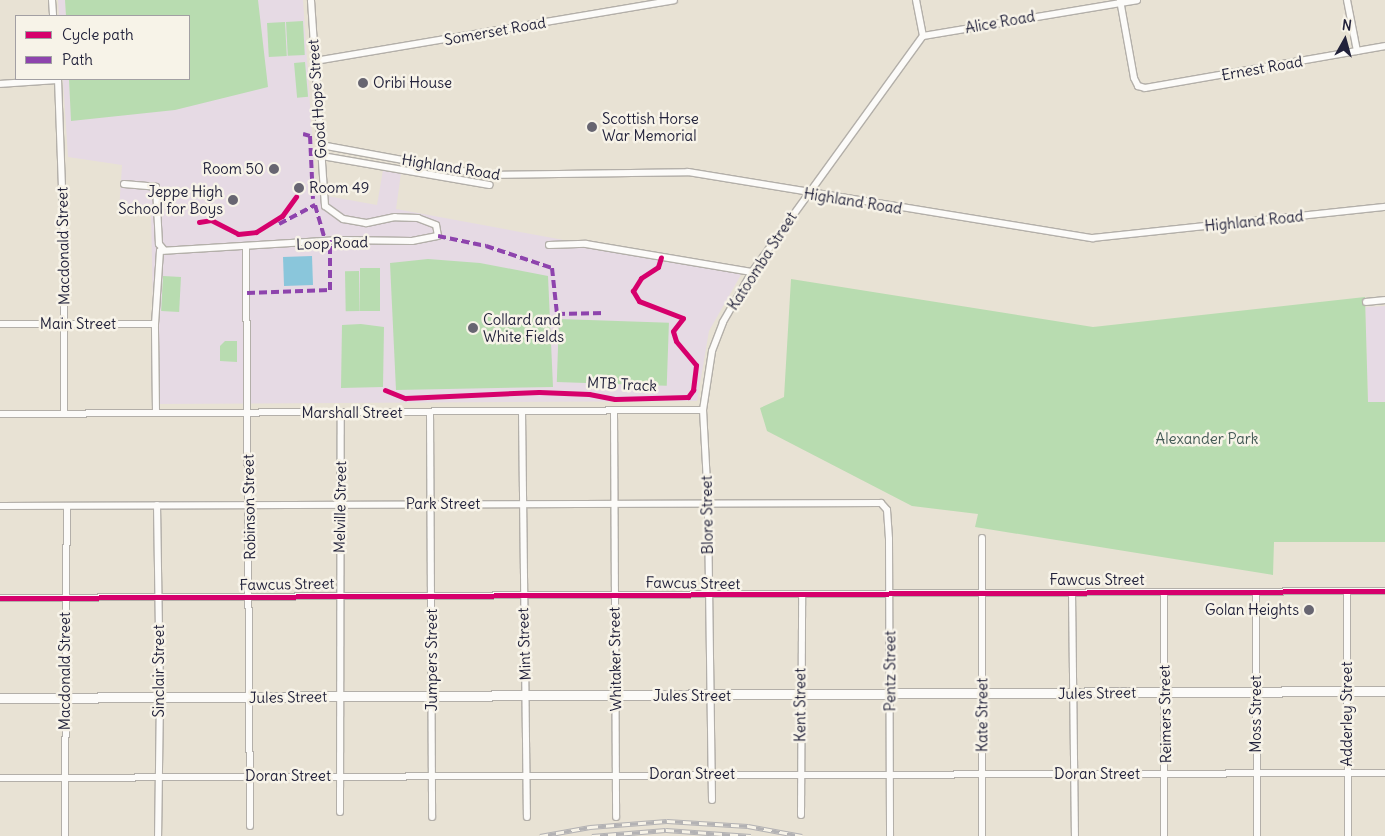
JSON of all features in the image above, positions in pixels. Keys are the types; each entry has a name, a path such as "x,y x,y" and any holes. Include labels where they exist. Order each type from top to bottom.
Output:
{"main road":[{"name":"Jules Street","path":"0,698 251,698 431,695 710,696 1385,691"}],"street":[{"path":"52,0 53,15"},
{"name":"Good Hope Street","path":"311,0 322,156 323,198"},
{"name":"Somerset Road","path":"315,61 674,0"},
{"path":"916,0 923,36"},
{"name":"Alice Road","path":"923,36 1137,0"},
{"path":"1348,0 1357,51"},
{"name":"Ernest Road","path":"1120,2 1134,78 1138,86 1153,88 1385,46"},
{"name":"Katoomba Street","path":"704,410 708,370 716,338 752,272 923,36"},
{"path":"0,84 58,80"},
{"name":"Macdonald Street","path":"58,80 64,324 64,414"},
{"name":"Highland Road","path":"321,145 485,174 676,170 1093,238 1385,207"},
{"name":"Highland Road","path":"322,156 490,185"},
{"path":"124,184 156,187 159,244 164,250 159,253 158,260 155,324 156,412"},
{"name":"Loop Road","path":"164,250 246,248 340,240 412,241 438,236 436,225 418,218 395,217 366,224 343,219 328,210 323,198"},
{"path":"549,245 586,244 752,272"},
{"name":"Robinson Street","path":"246,248 251,698 250,826"},
{"path":"1366,302 1385,300"},
{"name":"Main Street","path":"0,324 155,324"},
{"name":"Marshall Street","path":"0,414 704,410"},
{"name":"Blore Street","path":"704,410 708,502 712,800"},
{"name":"Jumpers Street","path":"430,412 432,817"},
{"name":"Mint Street","path":"522,412 523,596 528,817"},
{"name":"Whitaker Street","path":"614,412 616,504 614,594 616,817"},
{"name":"Melville Street","path":"340,812 341,696 339,596 341,413"},
{"name":"Park Street","path":"0,506 522,505 845,501 876,502 886,506"},
{"name":"Sinclair Street","path":"157,505 160,697 158,836"},
{"name":"Macdonald Street","path":"65,836 67,506"},
{"name":"Pentz Street","path":"886,506 889,595 890,836"},
{"name":"Kate Street","path":"982,538 982,836"},
{"name":"Fawcus Street","path":"0,598 614,594 802,596 1385,591"},
{"name":"Moss Street","path":"1256,592 1256,836"},
{"name":"Adderley Street","path":"1347,592 1348,836"},
{"path":"1072,593 1074,693 1072,774 1075,836"},
{"name":"Reimers Street","path":"1164,593 1163,692 1166,774 1164,836"},
{"name":"Kent Street","path":"800,815 802,596"},
{"name":"Doran Street","path":"0,778 800,773 1385,773"}],"shaded area":[{"name":"Jeppe High School for Boys","path":"58,0 303,0 316,194 377,205 383,170 401,173 396,209 742,273 709,331 697,401 155,404 151,211 119,211 122,165 68,157 63,80 190,80 190,15 59,15"},
{"path":"1385,306 1385,402 1368,402 1365,307"}],"green space":[{"path":"65,0 258,0 268,87 175,110 71,121 69,80 190,80 190,15 66,15"},
{"path":"303,21 305,55 288,56 286,22"},
{"path":"285,22 287,56 269,57 267,23"},
{"path":"305,62 308,97 297,98 294,63"},
{"name":"Collard and White Fields","path":"428,259 480,263 548,276 553,387 396,390 390,263"},
{"path":"360,268 380,268 380,311 360,311"},
{"path":"345,271 359,271 360,311 346,311"},
{"path":"163,276 181,277 179,312 161,311"},
{"name":"Alexander Park","path":"791,279 1093,327 1365,297 1368,402 1385,402 1385,542 1274,542 1273,575 975,527 978,514 912,506 767,431 760,408 784,397"},
{"path":"559,319 669,323 667,386 557,382"},
{"path":"361,324 384,327 383,387 341,388 342,325"},
{"path":"225,341 237,341 237,362 220,361 220,346"}],"water":[{"path":"312,256 313,285 284,286 283,257"}],"railway":[{"path":"540,836 590,827 667,821 748,826 802,836"},
{"path":"592,836 666,830 751,836"}],"marked path":[{"path":"303,134 310,136 313,199"},
{"path":"279,224 315,205 325,240"},
{"path":"438,236 486,246 552,268 557,314 605,313"},
{"path":"247,293 330,290 330,240"}],"cycle path":[{"path":"199,222 211,220 238,234 256,232 282,216 296,197"},
{"name":"MTB Track","path":"385,390 405,398 539,392 589,394 615,399 688,397 693,390 696,365 676,341 673,331 683,318 639,301 633,291 641,278 658,267 661,257"},
{"path":"0,598 1385,591"}],"place":[{"name":"Oribi House","path":"363,83"},
{"name":"Scottish Horse War Memorial","path":"592,127"},
{"name":"Room 50","path":"274,169"},
{"name":"Room 49","path":"299,188"},
{"name":"Jeppe High School for Boys","path":"233,200"},
{"name":"Collard and White Fields","path":"473,328"},
{"name":"Golan Heights","path":"1309,610"}]}
